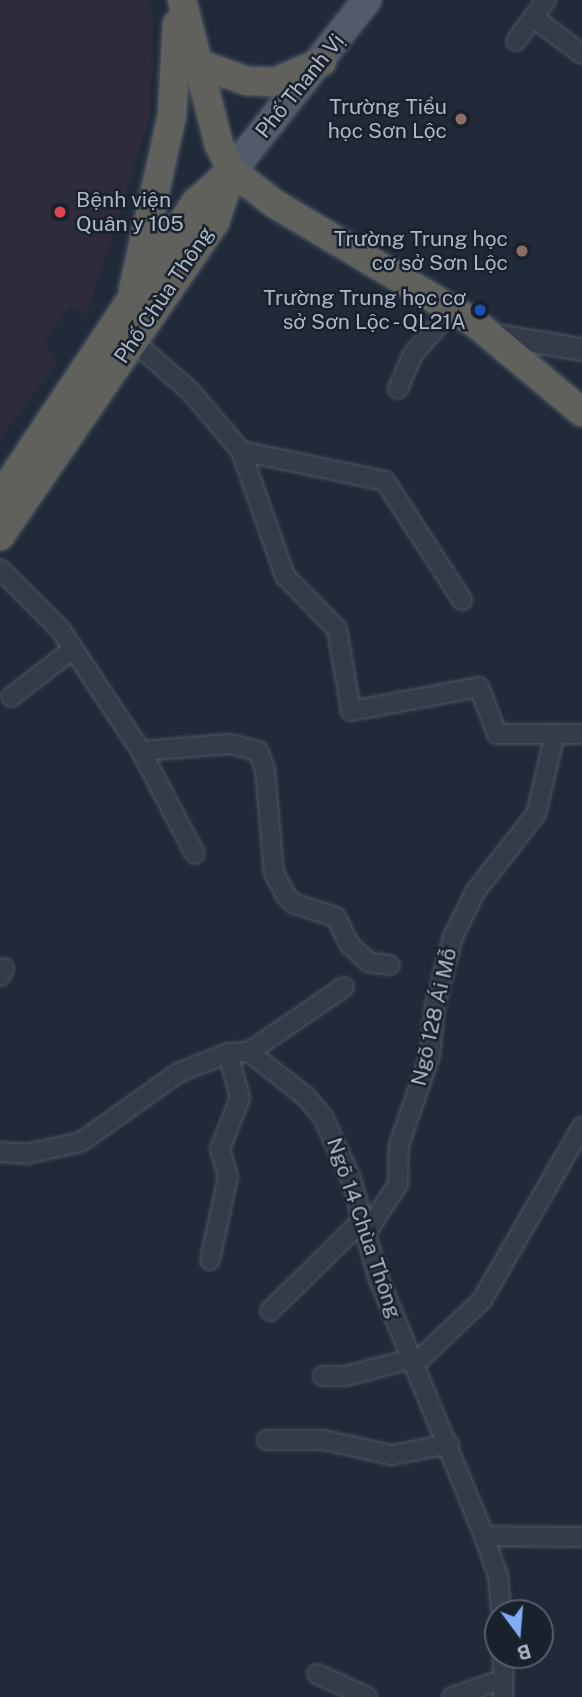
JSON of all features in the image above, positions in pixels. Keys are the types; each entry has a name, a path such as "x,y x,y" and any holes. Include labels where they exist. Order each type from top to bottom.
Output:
{"highway":[{"path":"127,310 172,116 179,68 176,0"},
{"path":"182,0 219,145 232,171 275,204 487,333 582,412"},
{"path":"199,64 247,81 275,82 322,62"},
{"name":"Phố Chùa Thông","path":"0,536 119,347 127,310 196,202 232,171"},
{"name":"Phố Chùa Thông","path":"0,497 215,222 232,171"}],"main road":[{"name":"Phố Thanh Vị","path":"232,171 322,62 367,0"}],"street":[{"path":"516,41 546,0"},
{"path":"534,18 582,54"},
{"path":"398,389 413,354 452,310"},
{"path":"487,333 582,349"},
{"path":"119,347 191,392 241,451 285,576 337,629 351,711 479,687 497,734 582,734"},
{"path":"241,451 385,481 462,600"},
{"path":"0,569 73,649 141,751 195,854"},
{"path":"12,697 73,649"},
{"name":"Ngõ 128 Ái Mỗ","path":"270,1311 365,1227 398,1184 399,1145 430,1055 435,1005 453,937 475,892 536,814 555,734"},
{"path":"141,751 230,744 258,751 265,769 274,873 286,895 295,904 337,917 349,944 368,962 390,965"},
{"path":"0,1152 26,1154 81,1142 178,1073 228,1053 250,1052 345,987"},
{"name":"Ngõ 14 Chùa Thông","path":"250,1052 305,1096 323,1117 365,1227 378,1277 416,1360 484,1536 498,1576 500,1599"},
{"path":"210,1260 229,1177 220,1149 240,1098 228,1053"},
{"path":"323,1376 346,1376 416,1360 482,1300 582,1127"},
{"path":"267,1440 323,1440 392,1455 449,1444"},
{"path":"484,1536 582,1537"},
{"path":"452,1697 503,1688 503,1669"},
{"path":"317,1674 367,1697"}],"shaded area":[{"name":"Bệnh viện Quân y 105","path":"0,0 148,0 153,18 150,116 87,315 70,307 43,342 58,362 0,439"}],"place":[{"name":"Trường Tiểu học Sơn Lộc","path":"461,119"},
{"name":"Bệnh viện Quân y 105","path":"60,212"},
{"name":"Trường Trung học cơ sở Sơn Lộc","path":"522,251"},
{"name":"Trường Trung học cơ sở Sơn Lộc - QL21A","path":"480,310"}]}
